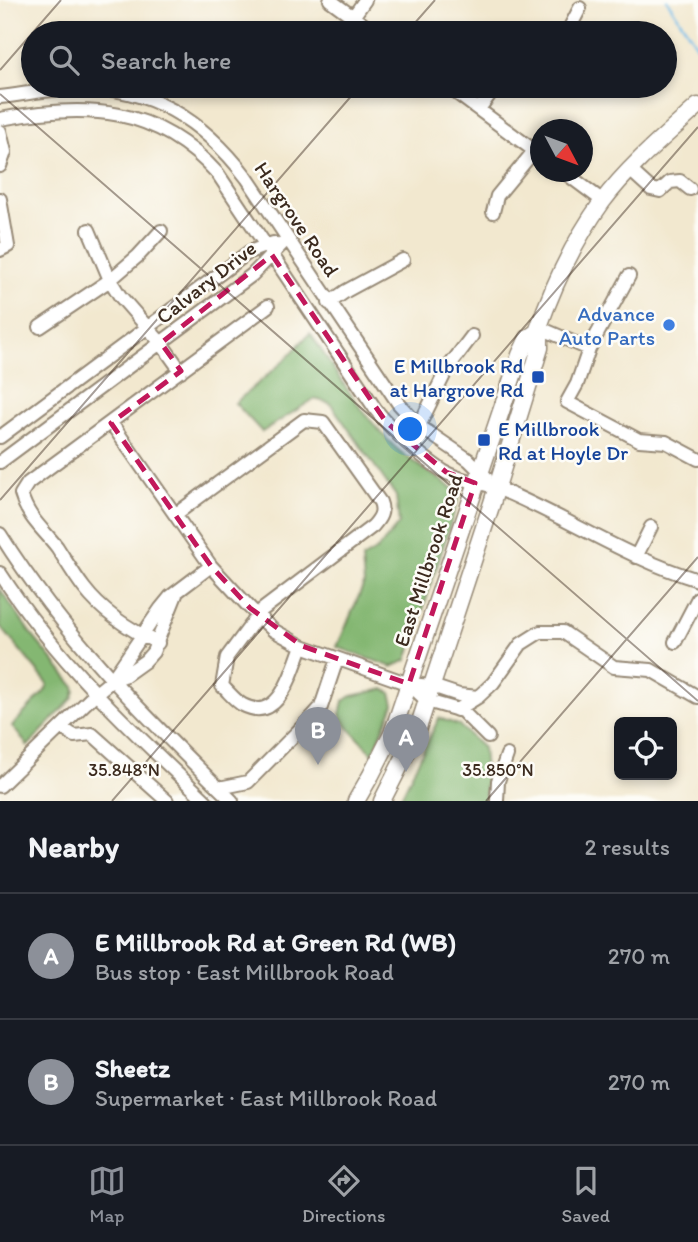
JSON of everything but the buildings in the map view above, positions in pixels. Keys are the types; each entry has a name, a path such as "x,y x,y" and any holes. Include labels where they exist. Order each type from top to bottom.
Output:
{"main road":[{"name":"East Millbrook Road","path":"356,801 385,748 525,344 537,330 564,264 603,201 630,170 698,106"},
{"name":"East Millbrook Road","path":"382,801 404,761 429,694 540,348 537,330"}],"street":[{"path":"330,0 358,21"},
{"path":"353,17 365,0"},
{"path":"573,21 579,8"},
{"name":"Hargrove Road","path":"0,97 21,94"},
{"name":"Hargrove Road","path":"142,98 160,104 192,121 228,153 397,404 419,426 469,460 477,477"},
{"path":"464,98 530,148"},
{"path":"479,109 487,98"},
{"name":"Hargrove Road","path":"0,119 83,109 114,112 154,125 184,142 208,163 222,180 358,384 386,422 408,445 446,472 477,477 636,557 698,580"},
{"path":"0,131 5,152 0,166"},
{"path":"493,212 496,196 530,160"},
{"path":"630,170 650,189 660,191 670,183 680,181 690,189"},
{"path":"577,182 603,201"},
{"path":"0,199 8,246 0,250"},
{"name":"Calvary Drive","path":"89,230 110,280 120,296 145,323"},
{"path":"40,327 110,280 161,231"},
{"name":"Calvary Drive","path":"0,462 252,275 269,250 287,239"},
{"name":"Calvary Drive","path":"0,437 145,323 249,251 269,250"},
{"path":"330,303 346,291 403,260"},
{"path":"629,276 589,349 567,402 639,440 666,442 698,459"},
{"path":"158,643 106,612 84,589 56,547 26,510 21,494 28,483 268,306"},
{"path":"145,323 181,371"},
{"path":"537,330 589,349"},
{"path":"419,426 447,369 472,336"},
{"path":"358,384 374,371"},
{"path":"176,514 304,420 323,422 380,502 381,517 373,526 277,596 257,615 227,657 222,686 243,705 261,709 277,702 288,684 302,646"},
{"path":"111,423 211,566 273,630 302,646 409,684 462,711 488,737"},
{"path":"636,557 651,527"},
{"path":"0,534 51,609 111,681 234,801 246,790 248,782 321,707 337,659"},
{"path":"0,786 111,681 160,608 211,566"},
{"path":"0,573 51,643 95,694 206,801"},
{"path":"111,681 124,676 145,661 158,643 177,592"},
{"path":"675,642 698,600"},
{"path":"457,710 478,697 493,683 521,644 540,632 563,632 614,667 651,670 698,697"},
{"path":"429,694 478,697"},
{"path":"61,727 74,736 92,734 167,801"},
{"path":"497,801 498,781 508,755"},
{"path":"219,788 248,782"}],"highlighted area":[{"path":"272,255 386,422 446,472 475,483 409,684 302,646 250,608 211,566 111,423 181,371 161,343"}],"green space":[{"path":"310,333 349,392 394,446 460,494 407,660 392,667 337,647 364,584 362,559 377,550 399,524 396,496 330,403 314,399 262,432 235,403 285,360"},
{"path":"0,589 31,634 74,686 75,691 72,699 28,746 12,726 45,691 48,684 0,626"},
{"path":"384,689 391,693 394,704 373,754 340,715 343,701 352,696"},
{"path":"439,718 459,725 483,748 485,801 399,801"}],"waterway":[{"path":"667,0 698,47"}],"place":[{"name":"Advance Auto Parts","path":"669,325"},
{"name":"E Millbrook Rd at Hargrove Rd","path":"538,377"},
{"name":"E Millbrook Rd at Hoyle Dr","path":"484,440"},
{"name":"Sheetz","path":"318,765"},
{"name":"E Millbrook Rd at Green Rd (WB)","path":"406,772"}]}
